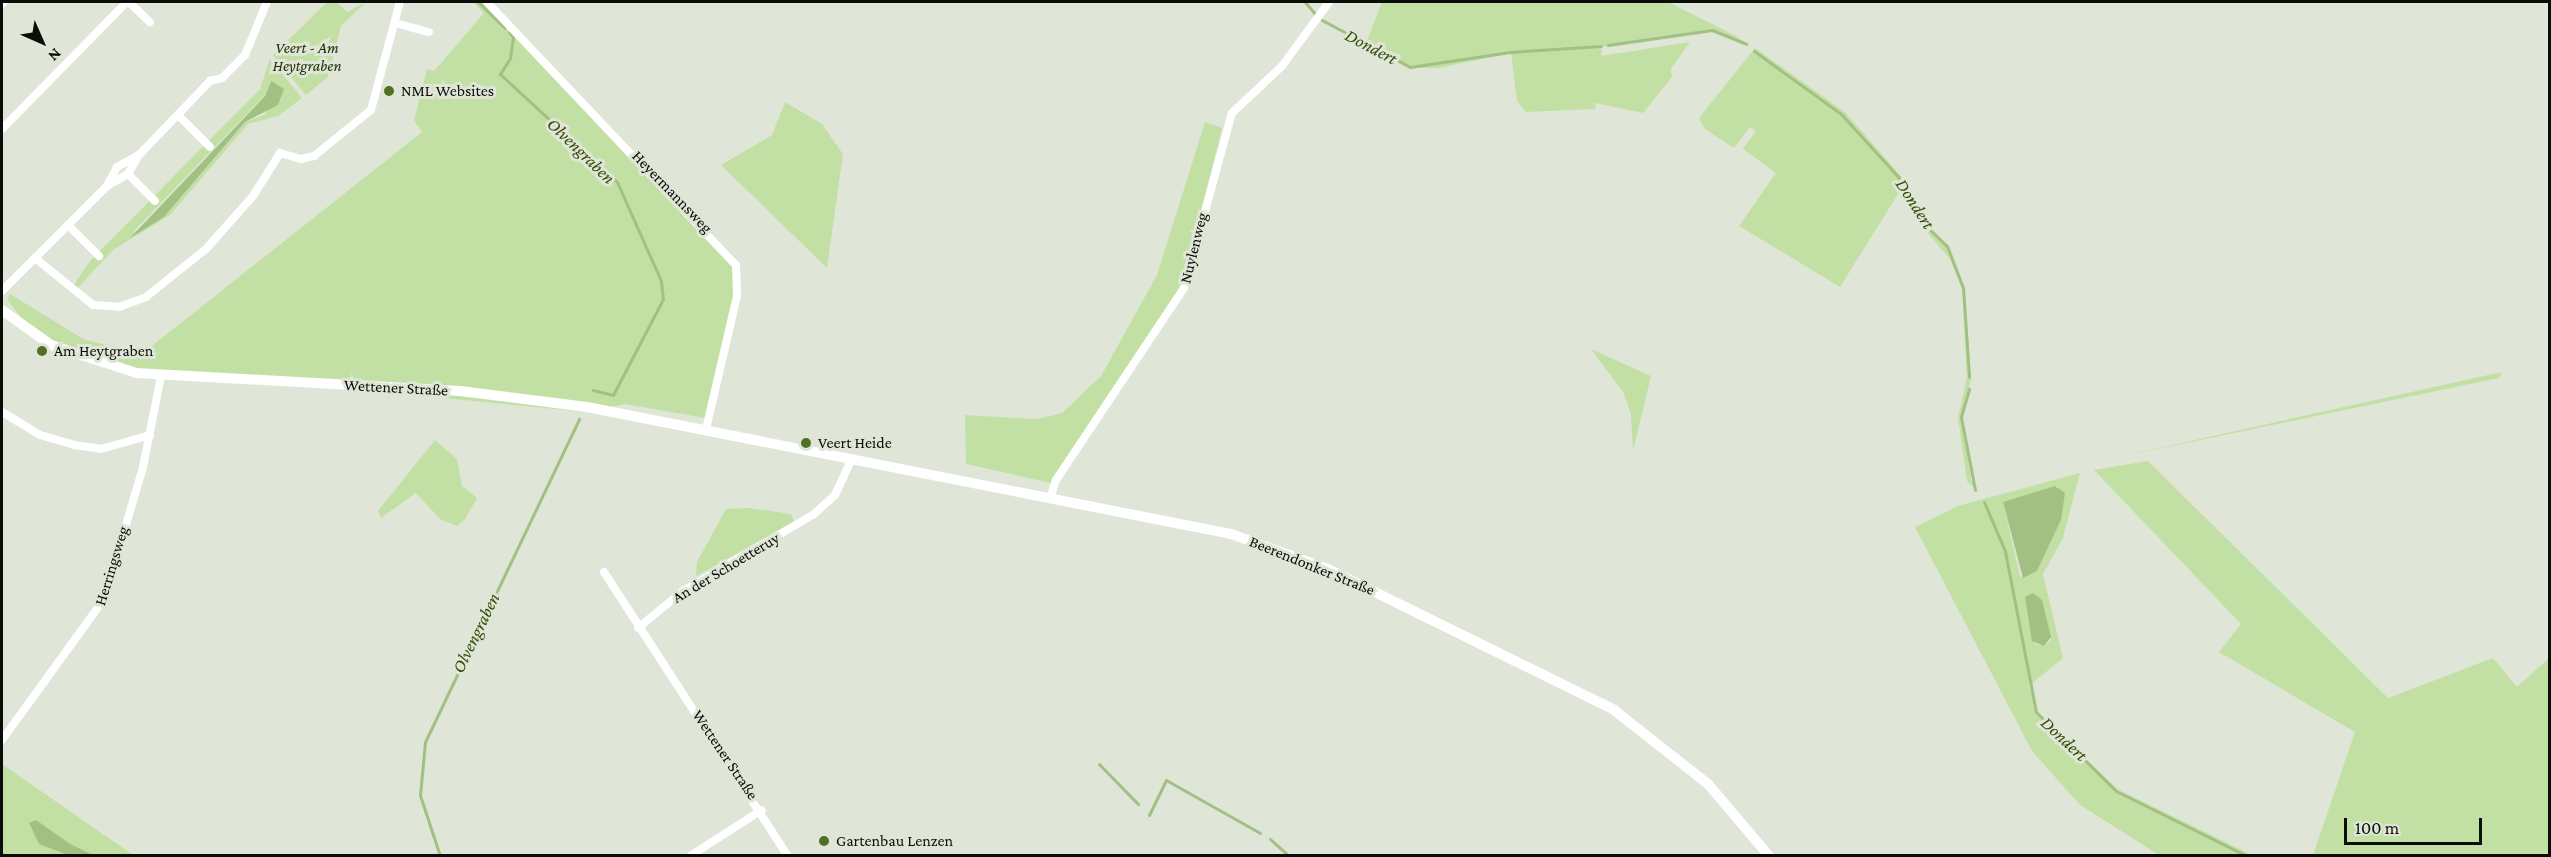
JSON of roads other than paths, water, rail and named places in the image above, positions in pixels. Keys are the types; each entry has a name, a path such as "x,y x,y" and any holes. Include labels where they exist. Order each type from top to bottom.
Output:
{"street":[{"path":"2,129 128,2 150,22"},
{"path":"2,291 107,186 128,174 139,155 178,115 245,55 267,2"},
{"path":"35,258 93,305 119,307 147,297 212,242 253,196 280,153 301,159 314,156 372,110 400,2"},
{"name":"Heyermannsweg","path":"487,2 736,265 737,296 706,429"},
{"name":"Nuylenweg","path":"1051,496 1062,470 1184,288 1232,113 1282,66 1329,2"},
{"path":"394,23 429,32"},
{"path":"178,115 210,147"},
{"path":"107,186 117,167 139,155"},
{"path":"128,174 155,201"},
{"path":"68,225 99,256"},
{"name":"Wettener Straße","path":"2,310 79,358 161,376 460,391 706,429 801,448"},
{"name":"Herringsweg","path":"2,740 104,599 150,435 161,376"},
{"path":"2,412 40,435 74,445 101,449 150,435"},
{"name":"Beerendonker Straße","path":"801,448 1051,496 1231,534 1328,569 1614,710 1684,763 1732,809 1769,855"},
{"name":"An der Schoetteruy","path":"638,627 683,591 814,514 835,495 852,459"},
{"path":"604,572 638,627"},
{"name":"Wettener Straße","path":"638,627 762,810 788,855"},
{"path":"690,855 762,810"}],"waterway":[{"name":"Olvengraben","path":"478,2 505,28"},
{"name":"Dondert","path":"1305,2 1315,14"},
{"name":"Dondert","path":"1322,20 1410,67 1510,52 1601,46"},
{"name":"Dondert","path":"1608,45 1712,30 1746,44"},
{"name":"Olvengraben","path":"509,32 513,37 510,58 500,74 617,182 661,281 663,299 613,395 593,390"},
{"name":"Dondert","path":"1754,51 1841,114 1904,183 1923,223 1947,246 1963,288 1969,377"},
{"name":"Dondert","path":"1969,389 1961,417 1975,490"},
{"name":"Olvengraben","path":"440,856 420,795 425,742 579,419"},
{"name":"Dondert","path":"1984,502 2005,551 2036,712 2116,791 2247,856"},
{"path":"1099,764 1138,804"},
{"path":"1149,815 1166,780 1260,833"},
{"path":"1270,839 1289,856"}],"place":[{"name":"NML Websites","path":"389,91"},
{"name":"Am Heytgraben","path":"42,351"},
{"name":"Veert Heide","path":"806,443"},
{"name":"Gartenbau Lenzen","path":"824,841"}],"park label":[{"name":"Veert - Am Heytgraben","path":"307,57"}]}
